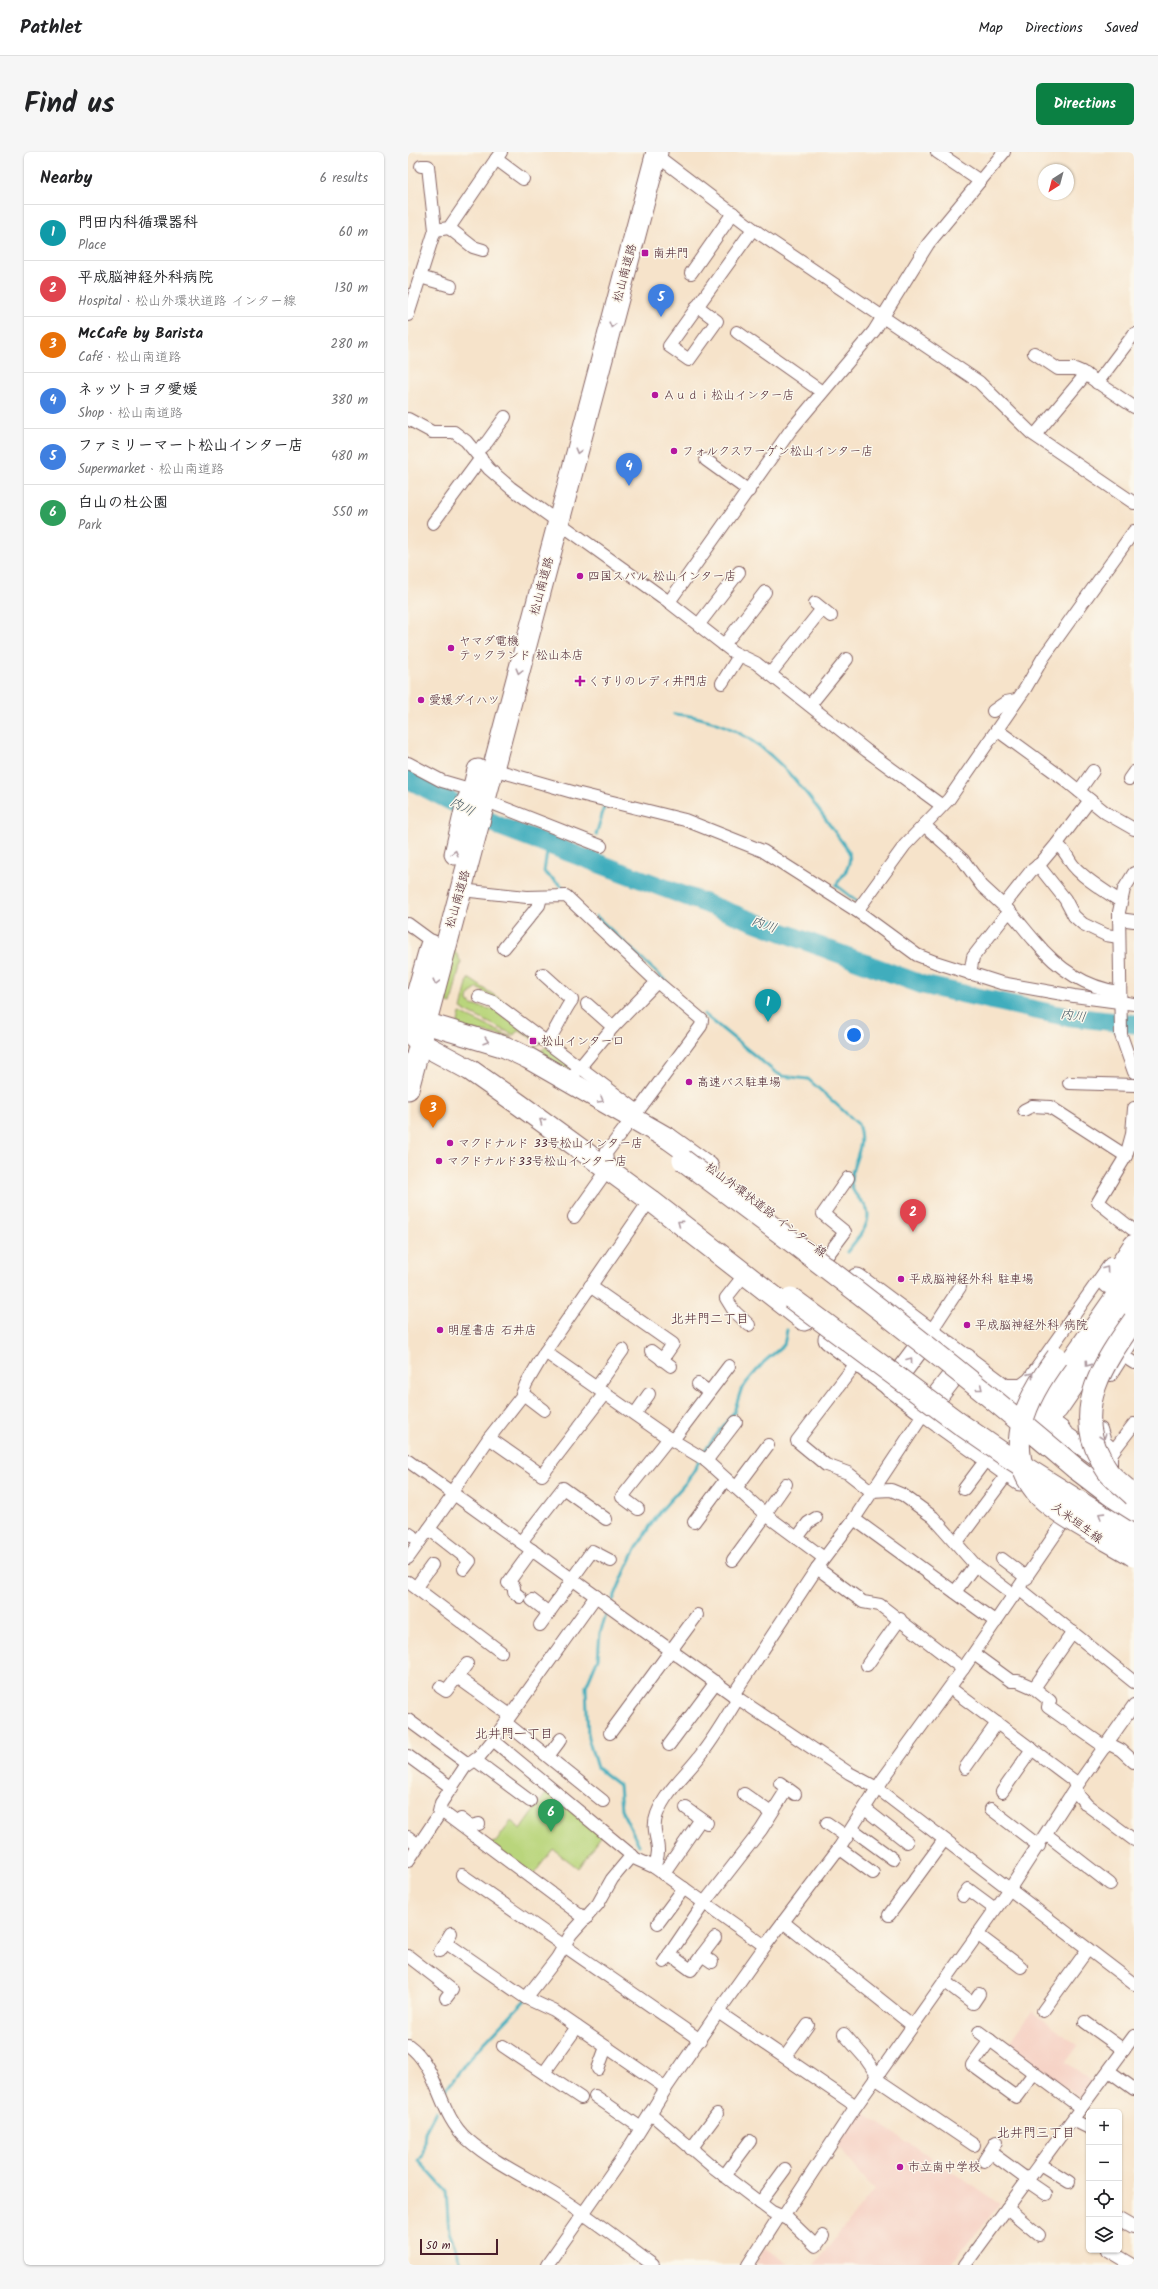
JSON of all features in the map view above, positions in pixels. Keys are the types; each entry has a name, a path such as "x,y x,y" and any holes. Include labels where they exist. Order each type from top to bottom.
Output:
{"highway":[{"name":"松山南道路","path":"408,1089 414,1030 652,153"},
{"name":"松山南道路","path":"438,946 461,890 468,834"},
{"name":"松山外環状道路 インター線","path":"414,1030 448,1030 505,1047 574,1074 635,1114 653,1130 689,1152 1060,1431"},
{"path":"414,1030 444,1055 520,1104 650,1200 890,1386 1015,1476 1042,1418 1044,1400 1134,1271"},
{"path":"653,1130 683,1160 870,1300 948,1362 1075,1468 1134,1513"},
{"path":"1133,1236 1084,1320 1038,1382 1024,1414 1020,1442 1022,1463 1028,1479 1037,1494 1051,1506 1134,1556"},
{"path":"711,1247 791,1298 967,1428 1134,1536"},
{"path":"1042,1418 1057,1409 1134,1297"},
{"path":"1134,1320 1102,1368 1091,1396 1090,1408 1091,1436 1097,1451 1108,1472 1134,1496"},
{"path":"890,1386 930,1334"},
{"path":"925,1412 966,1360"}],"main road":[{"path":"1060,1431 1112,1458 1134,1485"},
{"name":"久米垣生線","path":"1015,1476 1067,1517 1134,1564"}],"street":[{"path":"937,152 980,181"},
{"path":"669,602 790,431 864,344 928,244 1004,152"},
{"path":"652,153 753,229 882,318 979,382 1034,435 1134,503"},
{"path":"449,228 499,156 523,179"},
{"path":"408,315 435,230 428,166 421,166"},
{"path":"691,273 732,213"},
{"path":"435,230 449,228 473,247 483,250"},
{"path":"697,306 753,229"},
{"path":"420,277 451,286"},
{"path":"737,332 822,392"},
{"path":"1097,383 1134,334"},
{"path":"1034,353 1058,369 1075,369 1086,374 1134,407"},
{"path":"1034,435 1086,374"},
{"path":"433,523 505,417"},
{"path":"408,419 432,432 454,432 478,455 489,469 511,488 699,624 739,656 756,663 941,806"},
{"path":"706,460 749,491"},
{"path":"857,911 894,859 949,799 997,730 997,727 1043,658 1133,535"},
{"path":"699,624 739,572"},
{"path":"724,645 765,592"},
{"path":"770,674 823,609"},
{"path":"722,683 739,656"},
{"path":"810,705 846,659"},
{"path":"993,712 1006,702 1016,700"},
{"path":"997,730 1106,813 1134,829"},
{"path":"408,763 476,800 601,846"},
{"path":"486,767 576,793 685,820 708,828 780,860 857,911 917,955 970,974 1001,982 1051,992 1119,1000 1134,1004"},
{"path":"1079,791 1093,771"},
{"path":"970,974 973,957 1031,871 1057,844 1090,800"},
{"path":"924,825 963,860 982,886 1007,908 1034,940 1062,968 1082,981 1119,1000"},
{"path":"1057,844 1065,850 1070,861 1088,879 1120,901"},
{"path":"1038,865 1065,899 1074,916 1083,924 1106,935 1119,937"},
{"path":"1134,872 1124,889 1120,901 1119,919 1119,1000 1122,1037 1134,1072"},
{"path":"461,890 541,897 566,896 657,982 702,1020 701,1026 606,1153 608,1169 574,1217"},
{"path":"504,948 539,905 541,897"},
{"path":"1119,919 1134,921"},
{"path":"408,924 438,946"},
{"path":"543,974 572,1000 563,1011 553,1034 547,1041"},
{"path":"479,997 493,1002 547,1041 574,1074 613,1027 657,982"},
{"path":"587,1004 613,1027"},
{"path":"1122,1037 1134,1041"},
{"path":"1069,1084 1134,1085"},
{"path":"1024,1110 1032,1106 1050,1107 1126,1156"},
{"path":"997,1384 1011,1386 1021,1385 1028,1379 1107,1267 1133,1236 1098,1202 1126,1156 1132,1134 1134,1108"},
{"path":"827,1256 845,1232 823,1214 848,1178"},
{"path":"408,1558 489,1438 523,1394 526,1384 545,1352 650,1200"},
{"path":"745,1274 726,1298 734,1312 749,1325"},
{"path":"590,1286 673,1344 666,1363 651,1351"},
{"path":"930,1334 960,1287"},
{"path":"1112,1458 1103,1438 1096,1404 1134,1339"},
{"path":"489,1438 542,1475 601,1390 623,1350"},
{"path":"545,1352 634,1414 706,1461 765,1515 824,1558"},
{"path":"1123,1356 1134,1363"},
{"path":"858,1361 797,1441 826,1465 848,1473 871,1491 891,1490 903,1495 933,1517 957,1542 975,1565 1017,1592 1073,1632 1134,1682"},
{"path":"638,1509 622,1497 709,1392 722,1368"},
{"path":"698,1384 709,1392"},
{"path":"523,1394 544,1410"},
{"path":"634,1414 649,1394"},
{"path":"659,1871 660,1850 655,1822 661,1806 703,1752 736,1696 817,1568 854,1519 871,1491 925,1412"},
{"path":"706,1461 736,1422"},
{"path":"1112,1458 1134,1424"},
{"path":"736,1488 768,1445"},
{"path":"964,1489 988,1457"},
{"path":"408,1461 736,1696 849,1773 877,1788 1134,1984"},
{"path":"957,1542 1015,1476"},
{"path":"694,1522 726,1479"},
{"path":"733,1560 786,1484"},
{"path":"522,1542 563,1488 606,1519"},
{"path":"547,2265 627,2152 666,2088 718,2012 764,1946 840,1848 877,1788 964,1669 1067,1517"},
{"path":"796,1538 808,1523 816,1518"},
{"path":"854,1519 996,1622"},
{"path":"429,1529 470,1561 464,1569"},
{"path":"408,1533 420,1542"},
{"path":"532,1550 508,1583 514,1587 514,1592 549,1612"},
{"path":"540,1625 592,1551 611,1561"},
{"path":"1002,1560 1027,1578"},
{"path":"432,1565 412,1584 501,1652"},
{"path":"955,1592 975,1565"},
{"path":"817,1568 863,1602 880,1605 964,1669"},
{"path":"408,1861 438,1816 440,1807 452,1788 471,1762 493,1740 596,1596"},
{"path":"610,1733 697,1615"},
{"path":"868,1665 900,1619"},
{"path":"1034,1688 1073,1632"},
{"path":"974,1654 1011,1681 1018,1681 1034,1688 1050,1701 1048,1707 1106,1745 1120,1750 1134,1762"},
{"path":"440,1686 446,1691 467,1664"},
{"path":"457,1677 603,1800"},
{"path":"669,1745 716,1682"},
{"path":"950,1688 1073,1780 1079,1796 1087,1805 1134,1840"},
{"path":"748,2265 912,2025 1047,1835 1076,1787 1134,1705"},
{"path":"408,1720 530,1801"},
{"path":"965,1768 997,1723"},
{"path":"549,1755 561,1739"},
{"path":"493,1740 632,1855 684,1888 764,1946"},
{"path":"1002,1792 1032,1749"},
{"path":"408,1756 452,1788"},
{"path":"714,1938 707,1959 691,1970 667,1958 704,1903 761,1830 787,1789"},
{"path":"744,1794 771,1813"},
{"path":"440,1807 586,1919"},
{"path":"440,1807 470,1826 480,1824"},
{"path":"659,1871 705,1821 686,1808"},
{"path":"865,1809 907,1842"},
{"path":"991,1809 1039,1846"},
{"path":"827,1823 850,1833 893,1859"},
{"path":"1047,1835 1101,1870 1110,1884"},
{"path":"408,1837 418,1845"},
{"path":"889,1915 905,1903 944,1840"},
{"path":"840,1848 873,1873"},
{"path":"526,1998 572,1934 598,1904 612,1879 632,1855"},
{"path":"462,1875 700,2040"},
{"path":"658,1923 684,1888"},
{"path":"963,1896 968,1889 995,1909"},
{"path":"783,1922 912,2025"},
{"path":"977,1934 1021,1967"},
{"path":"445,1942 526,1998 546,2006 666,2088"},
{"path":"1042,2011 1088,1950"},
{"path":"408,1956 452,1990 446,1998"},
{"path":"944,1981 973,2003 980,1994"},
{"path":"718,2012 856,2106"},
{"path":"1085,2022 1124,2050"},
{"path":"785,2057 808,2025"},
{"path":"544,2073 577,2027"},
{"path":"979,2032 1081,2108"},
{"path":"965,2265 1134,2036"},
{"path":"990,2040 972,2065 1016,2097 1034,2073"},
{"path":"846,2041 876,2077 916,2112 957,2139 974,2145"},
{"path":"408,2045 417,2052 434,2080 447,2115 466,2138 499,2163 583,2214 653,2265"},
{"path":"503,2046 581,2098"},
{"path":"598,2069 603,2060 606,2046"},
{"path":"1109,2071 1134,2090"},
{"path":"595,2096 641,2128"},
{"path":"650,2113 724,2176 760,2203 782,2216 816,2246 823,2236"},
{"path":"691,2149 717,2114"},
{"path":"1073,2120 1086,2126"},
{"path":"724,2176 750,2141"},
{"path":"990,2152 1046,2194"},
{"path":"1040,2164 1069,2182"},
{"path":"760,2203 785,2169"},
{"path":"1007,2208 1039,2234"},
{"path":"1106,2253 1133,2265"}],"shaded area":[{"path":"1032,2011 1078,2046 1066,2062 1096,2084 1083,2100 1009,2044"},
{"name":"市立南中学校","path":"861,2111 1000,2204 950,2265 814,2265 874,2190 837,2145"},
{"path":"765,2248 789,2265 754,2265"}],"green space":[{"path":"452,946 461,962 451,1004 442,1001"},
{"path":"468,979 513,1008 510,1010 478,988 469,994 468,1001 471,1005 495,1010 541,1043 535,1046 536,1041 518,1030 514,1035 461,1009"},
{"path":"460,1013 513,1038 457,1027"},
{"path":"546,1047 573,1066 570,1071 538,1053"},
{"path":"547,1792 602,1835 578,1868 553,1849 533,1875 490,1843 496,1842 511,1821 521,1829"}],"waterway":[{"path":"674,714 705,719 732,729 756,743 777,761 815,804 849,852 850,857 848,866 836,885 858,902"},
{"name":"内川","path":"408,779 499,826 923,985 1063,1016 1134,1024"},
{"path":"596,835 605,805 608,806"},
{"path":"548,845 544,872 569,892"},
{"path":"596,916 668,983"},
{"path":"704,1014 775,1072 782,1076 808,1079 858,1124 861,1142 851,1179 853,1191 866,1207 868,1215 866,1225 847,1252"},
{"path":"703,1453 734,1412 741,1390 764,1362 784,1345 787,1330"},
{"path":"613,1600 627,1566 644,1536 664,1508 685,1484 699,1461"},
{"path":"607,1612 600,1633 598,1658 586,1686 588,1738 597,1768 619,1785 621,1809 639,1845"},
{"path":"446,2090 467,2061 525,2000"},
{"path":"436,2111 425,2132 423,2155 419,2161 446,2191 449,2232 462,2265"}],"place":[{"name":"南井門","path":"645,253"},
{"name":"ファミリーマート松山インター店","path":"661,317"},
{"name":"Ａｕｄｉ松山インター店","path":"655,395"},
{"name":"フォルクスワーゲン松山インター店","path":"674,451"},
{"name":"ネッツトヨタ愛媛","path":"629,486"},
{"name":"四国スバル 松山インター店","path":"580,576"},
{"name":"ヤマダ電機 テックランド 松山本店","path":"451,648"},
{"name":"くすりのレディ井門店","path":"580,681"},
{"name":"愛媛ダイハツ","path":"421,700"},
{"name":"門田内科循環器科","path":"768,1022"},
{"name":"松山インター口","path":"533,1041"},
{"name":"高速バス駐車場","path":"689,1082"},
{"name":"McCafe by Barista","path":"433,1128"},
{"name":"マクドナルド 33号松山インター店","path":"450,1143"},
{"name":"マクドナルド33号松山インター店","path":"439,1161"},
{"name":"平成脳神経外科病院","path":"913,1232"},
{"name":"平成脳神経外科 駐車場","path":"901,1279"},
{"name":"平成脳神経外科 病院","path":"967,1325"},
{"name":"明屋書店 石井店","path":"440,1330"},
{"name":"白山の杜公園","path":"551,1832"},
{"name":"市立南中学校","path":"900,2167"}],"district":[{"name":"北井門二丁目","path":"710,1319"},
{"name":"北井門一丁目","path":"514,1734"},
{"name":"北井門三丁目","path":"1036,2133"}]}
